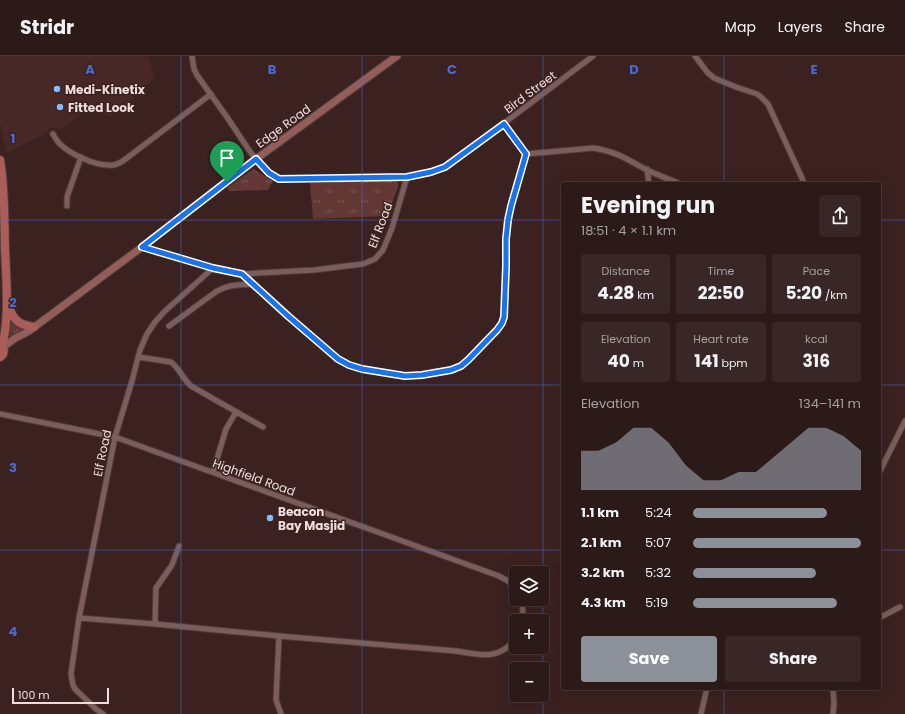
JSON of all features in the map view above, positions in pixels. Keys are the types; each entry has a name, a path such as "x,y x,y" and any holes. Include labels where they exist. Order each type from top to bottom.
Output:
{"main road":[{"path":"0,160 4,192 7,298 5,336 1,352"},
{"path":"7,298 11,313 18,322 32,329"}],"street":[{"name":"Bird Street","path":"192,56 194,69 210,94 256,159 269,173 279,179 407,177 431,172 445,167 593,56"},
{"name":"Edge Road","path":"1,352 14,338 32,329 256,159 397,56"},
{"path":"695,56 707,72 714,78 757,94 765,100 803,182"},
{"path":"53,134 58,143 81,157 107,165 113,165 120,163 210,94"},
{"path":"504,124 526,154"},
{"path":"526,154 593,148 603,149 676,182"},
{"path":"242,274 338,359 349,365 362,369 405,376 436,373 461,366 473,356 497,330 504,317 506,239 508,220 526,154"},
{"path":"67,206 67,197 81,157"},
{"path":"647,169 649,182"},
{"name":"Elf Road","path":"142,247 213,268 242,274 296,272 359,265 375,259 383,250 392,228 407,177"},
{"name":"Elf Road","path":"103,714 75,689 72,679 72,671 79,618 115,437 143,342 155,322 179,298 213,268"},
{"path":"169,326 224,287 253,284"},
{"path":"138,357 171,362 191,386 263,427"},
{"path":"213,472 226,429 236,412"},
{"name":"Highfield Road","path":"0,414 115,437 499,576 509,581"},
{"path":"881,469 905,421"},
{"path":"156,624 156,588 172,565 179,546"},
{"path":"881,617 900,607"},
{"path":"79,618 456,651 479,655 489,655 501,651 509,645"},
{"path":"279,636 276,700 281,714"},
{"path":"701,714 707,690"},
{"path":"833,690 833,714"}],"shaded area":[{"path":"0,56 149,56 155,78 111,117 91,108 59,130 58,128 54,127 50,128 46,133 6,153 0,124"}],"green space":[{"path":"253,169 273,181 268,190 229,191 227,188"},
{"path":"395,180 398,182 398,187 387,216 313,219 310,183"},
{"path":"11,319 18,327 25,329 8,336 9,320"}],"place":[{"name":"Medi-Kinetix","path":"57,89"},
{"name":"Fitted Look","path":"60,107"},
{"name":"Beacon Bay Masjid","path":"270,518"}],"route":[{"path":"504,124 526,154 508,220 506,239 504,317 502,323 478,351 461,366 451,370 422,375 405,376 362,369 346,364 338,359 288,316 242,274 213,268 142,247 227,182 256,159 272,176 279,179 301,180 407,177 423,174 445,167 504,124"}]}
